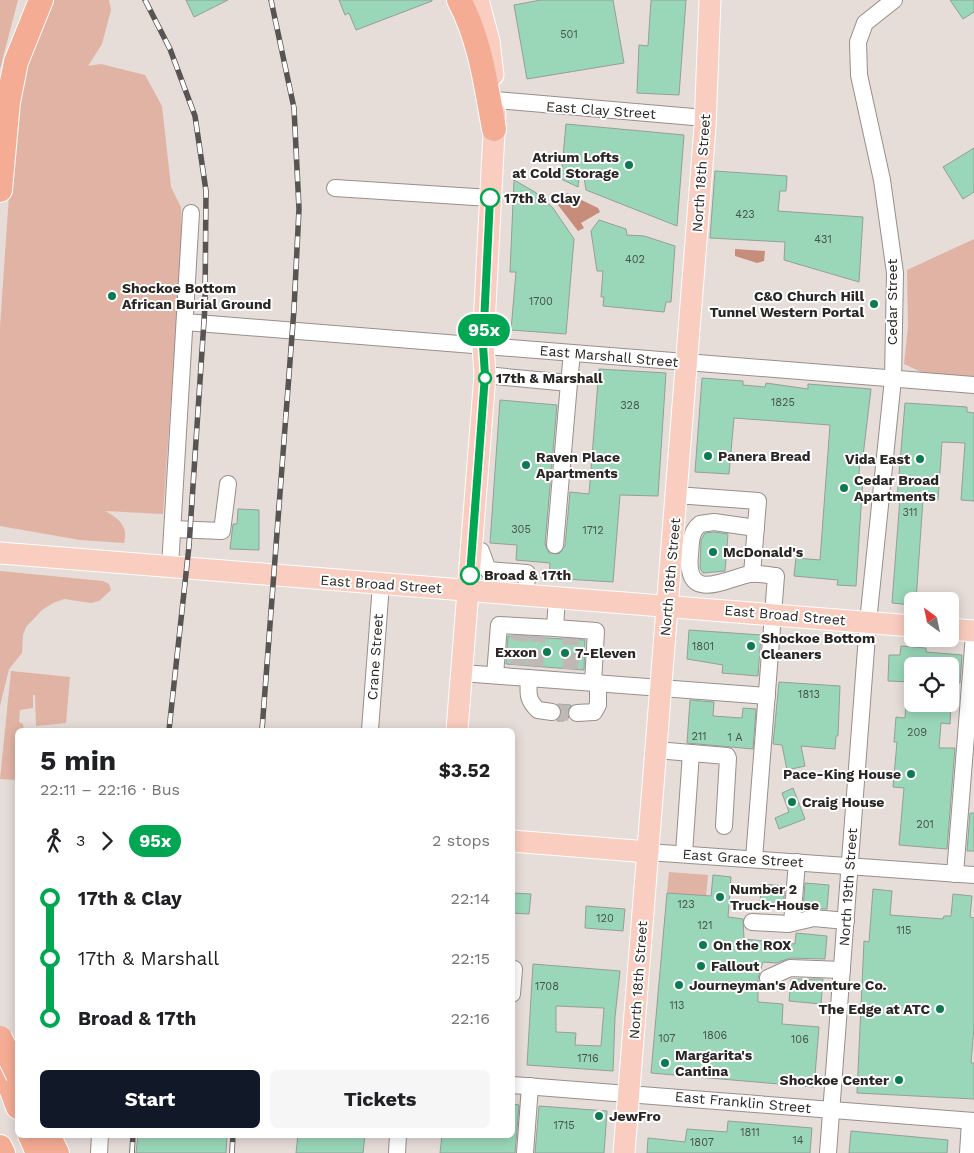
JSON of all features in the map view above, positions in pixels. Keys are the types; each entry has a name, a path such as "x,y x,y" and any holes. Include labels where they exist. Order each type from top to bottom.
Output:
{"highway":[{"path":"0,190 10,92 17,44 27,0"},
{"path":"10,92 16,62 41,0"},
{"path":"459,0 467,15 482,65 494,129"},
{"path":"0,1038 15,1069"},
{"path":"0,1060 15,1099"},
{"path":"31,1138 38,1153"},
{"path":"50,1138 57,1153"},
{"path":"0,1147 3,1153"}],"main road":[{"path":"457,728 485,375 483,345 496,100 489,41 478,0"},
{"name":"North 18th Street","path":"624,1153 706,118 710,0"},
{"name":"East Broad Street","path":"0,553 468,591 774,613 904,625"},
{"path":"959,630 974,631"},
{"name":"East Grace Street","path":"515,841 648,852"}],"street":[{"name":"Cedar Street","path":"868,622 893,379 895,273 882,180 859,75 858,42 866,23 894,0"},
{"name":"East Clay Street","path":"496,100 706,118"},
{"path":"335,188 490,198"},
{"path":"170,567 191,213"},
{"name":"East Marshall Street","path":"185,322 974,385"},
{"path":"555,544 572,352"},
{"path":"485,375 569,383"},
{"path":"173,529 222,531 228,484"},
{"path":"676,495 758,501 752,574"},
{"path":"754,860 776,576 752,574 705,585 696,583 690,576 688,568 693,532 700,524 714,522 756,528"},
{"path":"472,550 482,551 488,570 526,573 526,595"},
{"name":"Crane Street","path":"370,728 381,584"},
{"path":"555,628 557,597"},
{"name":"North 19th Street","path":"828,1153 868,622"},
{"path":"495,676 500,625 521,630 538,631 555,628 572,634 596,631 595,683 598,705 594,712 576,713"},
{"path":"955,874 974,635"},
{"path":"462,673 495,676 527,673 569,675 595,683 767,696"},
{"path":"527,673 530,702 538,710 552,712"},
{"path":"656,750 723,755 728,758 724,826"},
{"path":"684,853 691,753"},
{"name":"East Grace Street","path":"648,852 684,853 754,860 974,875"},
{"path":"792,923 797,862"},
{"path":"752,922 792,923 814,918 846,920"},
{"path":"768,978 790,968 842,970"},
{"path":"0,1055 15,1056"},
{"name":"East Franklin Street","path":"515,1085 972,1121"},
{"path":"525,1153 530,1086"},
{"path":"968,1153 972,1121"},
{"path":"0,1132 12,1153"},
{"path":"99,1153 100,1138"},
{"path":"397,1153 398,1138"}],"shaded area":[{"path":"0,0 18,0 0,69"},
{"name":"Shockoe Bottom African Burial Ground","path":"48,0 109,0 111,10 102,44 88,66 101,64 145,75 162,106 171,187 181,207 182,242 163,514 105,511 124,527 124,543 80,540 0,526 0,327 13,137 23,71"},
{"path":"567,193 598,208 600,212 581,223 584,228 578,231 558,205"},
{"path":"974,239 974,385 945,383 904,364 908,326 907,270"},
{"path":"735,249 765,251 764,261 757,263 735,256"},
{"path":"0,571 103,581 109,584 111,590 99,601 91,603 64,599 42,610 26,627 23,635 22,653 9,669 0,706"},
{"path":"11,671 70,677 66,723 36,726 35,695 33,695 33,708 20,710 19,722 23,724 24,728 15,728 15,780 0,779"},
{"path":"669,872 708,875 706,896 667,893"}],"building":[{"path":"186,0 228,0 194,17"},
{"path":"339,0 432,1 356,30 349,13 345,15"},
{"path":"541,0 613,0 624,63 527,79 514,5"},
{"path":"651,0 686,0 679,95 637,93 639,45 648,46"},
{"path":"950,0 974,0 974,12 963,19"},
{"path":"566,124 684,135 677,226 586,190 584,177 579,177 578,187 561,179"},
{"path":"974,148 974,192 963,199 943,167"},
{"path":"715,171 787,176 786,191 780,191 778,211 863,217 859,282 784,260 785,242 710,238"},
{"path":"514,180 535,192 553,208 574,239 566,334 511,330 516,272 510,272"},
{"path":"599,220 626,229 627,235 644,236 675,246 671,302 666,302 664,312 603,306 604,297 601,297 603,271 597,271 591,231"},
{"path":"599,369 666,373 658,496 620,495 613,582 549,578 550,563 516,560 517,545 490,543 500,400 557,405 545,544 549,553 559,554 565,546 570,492 589,494"},
{"name":"Cedar Broad Apartments","path":"702,378 743,381 743,385 765,387 766,383 808,389 808,384 871,389 863,456 860,455 859,476 863,476 856,586 837,585 838,580 794,576 796,558 820,560 830,425 734,418 729,474 695,472"},
{"name":"Vida East","path":"905,403 967,407 967,412 974,413 974,501 961,500 965,443 942,442 938,500 923,499 917,592 904,592 904,604 892,603 900,498 897,498"},
{"path":"238,509 259,510 259,550 230,549 233,524 237,524"},
{"name":"McDonald's","path":"705,533 728,534 725,571 703,573 700,568 701,540"},
{"path":"689,630 761,635 758,676 722,673 723,665 687,659"},
{"name":"Exxon","path":"508,636 585,640 584,670 506,664"},
{"path":"901,646 904,648 926,648 926,652 962,655 960,683 959,657 904,657 904,682 888,681 889,655 900,655"},
{"path":"779,682 840,686 838,736 836,736 835,749 801,746 805,766 787,770 782,745 773,744"},
{"path":"690,700 714,702 713,716 742,718 743,708 756,709 753,749 687,743"},
{"path":"558,704 571,705 567,713 569,718 565,718 564,721 557,721 562,713"},
{"path":"905,712 951,712 950,724 941,723 939,748 955,748 947,849 899,845 904,788 893,787 897,742 894,742 896,717 905,718"},
{"name":"Craig House","path":"793,788 805,819 779,829 775,818 789,812 782,793"},
{"path":"970,813 974,813 974,851 967,851"},
{"path":"713,875 731,877 728,917 743,919 744,939 795,944 796,933 827,936 825,959 790,958 776,963 763,962 758,978 758,1002 783,1004 782,1024 819,1027 814,1087 651,1073 667,893 711,896"},
{"path":"805,883 829,885 827,909 803,909"},
{"path":"761,884 785,886 783,908 760,906"},
{"path":"873,889 892,891 890,915 943,919 944,916 951,916 953,894 972,896 970,917 974,918 974,1028 971,1063 974,1063 974,1099 857,1093 864,941 869,942"},
{"path":"515,893 531,894 529,914 515,913"},
{"path":"586,906 625,909 623,931 585,928"},
{"path":"533,964 620,971 615,1017 613,1071 527,1065","holes":["556,1006 604,1008 601,1046 575,1045 576,1033 556,1032"]},
{"path":"791,979 823,979 821,1004 789,1001"},
{"path":"515,1104 519,1105 515,1153 440,1153 442,1138 515,1138"},
{"path":"539,1106 607,1111 604,1153 535,1153"},
{"path":"728,1121 812,1128 810,1153 647,1153 648,1138 685,1142 687,1129 727,1132"},
{"path":"851,1131 948,1140 947,1153 849,1153"},
{"path":"138,1138 227,1138 226,1153 136,1153"},
{"path":"298,1138 365,1138 363,1153 296,1153"}],"tunnel":[{"path":"518,665 521,634"},
{"path":"535,666 538,636"},
{"path":"570,669 571,638"},
{"path":"552,712 577,713"}],"railway":[{"path":"145,0 170,49 195,116 206,191 205,306 189,546 169,728"},
{"path":"262,728 294,309 299,209 294,108 271,0"},
{"path":"132,1153 133,1138"},
{"path":"232,1153 233,1138"}],"bus line":[{"name":"95x","path":"470,575 485,375 483,345 490,198"}],"place":[{"name":"Atrium Lofts at Cold Storage","path":"629,165"},
{"name":"17th & Clay","path":"490,198"},
{"name":"Shockoe Bottom African Burial Ground","path":"112,296"},
{"name":"C&O Church Hill Tunnel Western Portal","path":"874,304"},
{"name":"17th & Marshall","path":"485,378"},
{"name":"Panera Bread","path":"708,456"},
{"name":"Vida East","path":"920,459"},
{"name":"Raven Place Apartments","path":"526,465"},
{"name":"Cedar Broad Apartments","path":"844,488"},
{"name":"McDonald's","path":"713,552"},
{"name":"Broad & 17th","path":"470,575"},
{"name":"Shockoe Bottom Cleaners","path":"751,646"},
{"name":"Exxon","path":"547,652"},
{"name":"7-Eleven","path":"565,653"},
{"name":"Pace-King House","path":"911,774"},
{"name":"Craig House","path":"792,802"},
{"name":"Number 2 Truck-House","path":"720,897"},
{"name":"On the ROX","path":"703,945"},
{"name":"Fallout","path":"701,966"},
{"name":"Journeyman's Adventure Co.","path":"679,985"},
{"name":"The Edge at ATC","path":"940,1009"},
{"name":"Margarita's Cantina","path":"665,1063"},
{"name":"Shockoe Center","path":"899,1080"},
{"name":"JewFro","path":"599,1116"}]}
